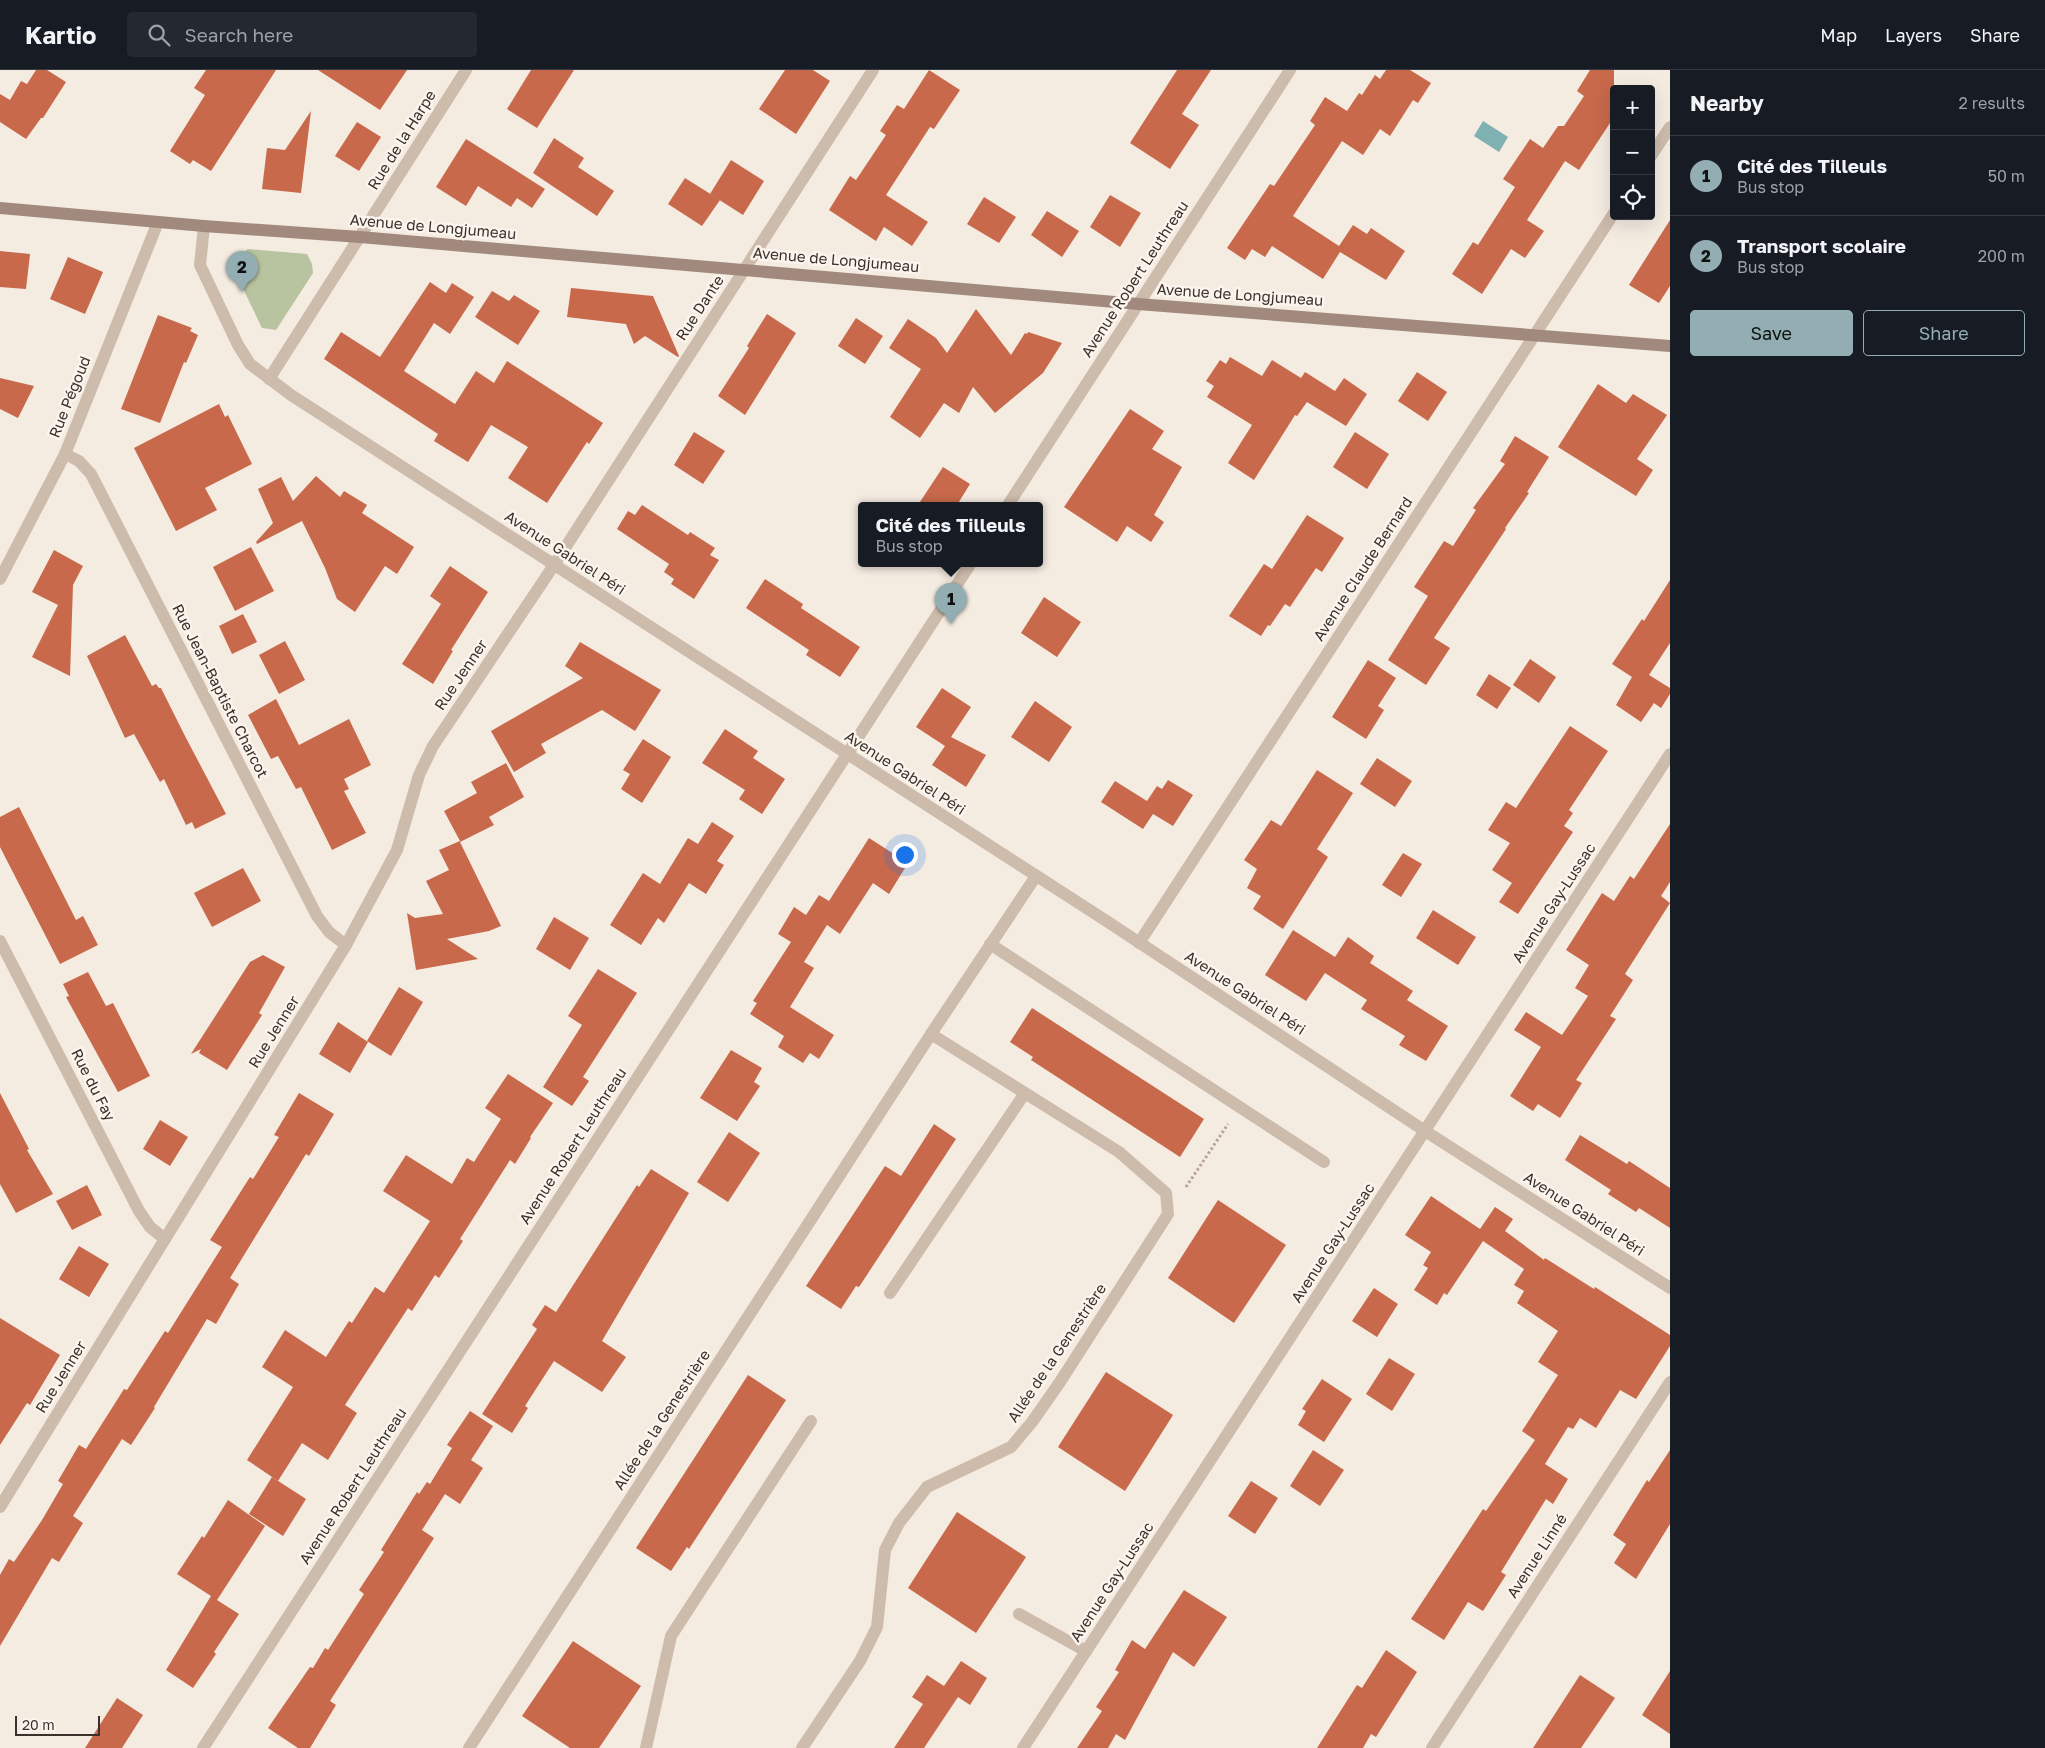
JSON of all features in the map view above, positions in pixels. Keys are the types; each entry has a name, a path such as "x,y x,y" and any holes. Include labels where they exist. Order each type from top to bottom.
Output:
{"street":[{"name":"Rue de la Harpe","path":"269,379 466,70"},
{"name":"Rue Dante","path":"554,565 874,70"},
{"name":"Avenue Robert Leuthreau","path":"1010,502 1290,70"},
{"path":"1655,150 1670,127"},
{"name":"Avenue de Longjumeau","path":"0,208 745,269 1138,304 1670,346"},
{"name":"Avenue Claude Bernard","path":"1139,943 1610,219"},
{"name":"Rue Pégoud","path":"0,579 65,454 158,222"},
{"name":"Avenue Gabriel Péri","path":"204,226 200,265 238,345 250,364 291,395 1670,1288"},
{"name":"Rue Jean-Baptiste Charcot","path":"65,454 79,462 91,474 317,916 329,932 346,946"},
{"name":"Rue Jenner","path":"0,1507 346,946 397,850 419,775 433,746 554,565"},
{"name":"Avenue Robert Leuthreau","path":"203,1748 967,567"},
{"name":"Avenue Gay-Lussac","path":"1023,1748 1670,754"},
{"name":"Allée de la Genestrière","path":"470,1748 931,1034 1036,876"},
{"name":"Rue du Fay","path":"0,941 139,1211 150,1227 165,1238"},
{"path":"990,944 1324,1162"},
{"path":"931,1034 1119,1152 1166,1193 1168,1214"},
{"path":"890,1293 1025,1093"},
{"name":"Allée de la Genestrière","path":"802,1748 860,1661 876,1627 885,1550 898,1523 927,1488 1011,1447 1032,1422 1060,1382 1168,1214"},
{"name":"Avenue Linné","path":"1432,1748 1670,1382"},
{"path":"646,1748 671,1636 811,1421"},
{"path":"1019,1614 1086,1651"}],"path":[{"path":"1168,1214 1239,1106"}],"green space":[{"path":"248,249 307,254 312,264 313,273 276,330 262,328 231,264"}],"water":[{"path":"1483,121 1508,137 1499,152 1474,136"}],"building":[{"path":"36,70 47,70 66,82 43,118 41,118 26,139 0,122 0,94 10,100 21,81 27,84"},
{"path":"206,70 276,70 211,171 193,160 190,164 170,151 205,95 194,88"},
{"path":"318,70 407,70 380,110"},
{"path":"531,70 574,70 537,128 507,109"},
{"path":"785,70 813,70 830,81 796,134 759,109"},
{"path":"929,70 960,90 934,129 930,127 886,195 928,222 912,246 884,227 876,241 829,210 850,176 856,180 886,135 880,131 897,105 904,109"},
{"path":"1177,70 1211,70 1182,114 1199,125 1170,169 1130,143"},
{"path":"1386,70 1410,70 1431,83 1418,103 1413,100 1390,136 1380,129 1363,155 1342,141 1293,216 1339,246 1353,225 1367,234 1371,228 1405,251 1386,280 1340,252 1323,279 1272,246 1265,257 1252,249 1245,260 1227,248 1270,184 1274,186 1315,125 1310,121 1325,97 1347,111 1359,93 1362,95 1375,75 1380,79"},
{"path":"1590,70 1614,70 1614,85 1610,85 1610,123 1579,170 1565,161 1527,220 1544,231 1525,258 1511,249 1482,294 1452,274 1473,242 1478,245 1515,187 1503,179 1530,139 1543,148 1558,126 1564,126 1584,96 1577,91"},
{"path":"311,111 301,193 262,189 267,148 285,150"},
{"path":"357,122 381,137 359,171 335,156"},
{"path":"554,138 584,158 578,167 614,191 597,216 533,173"},
{"path":"466,139 545,189 532,208 517,198 511,207 478,186 466,206 436,187"},
{"path":"731,160 764,181 743,215 710,194"},
{"path":"685,178 720,200 702,226 668,204"},
{"path":"1110,195 1141,213 1120,247 1090,227"},
{"path":"984,197 1016,217 999,243 967,224"},
{"path":"1047,211 1079,231 1062,257 1031,235"},
{"path":"1670,220 1670,286 1659,303 1629,285"},
{"path":"0,251 30,254 26,289 0,287"},
{"path":"68,257 103,272 85,314 50,299"},
{"path":"430,282 446,293 452,283 474,297 450,334 434,323 404,371 455,404 476,371 494,383 507,361 603,423 589,444 587,442 547,503 508,478 528,447 491,425 468,462 434,441 438,434 324,359 341,332 380,357"},
{"path":"571,288 653,296 679,356 645,336 634,344 626,324 567,317"},
{"path":"492,291 509,301 514,295 540,311 518,345 475,317"},
{"path":"976,309 1011,355 1025,333 1027,334 1028,332 1062,343 1043,373 995,413 973,387 959,413 944,403 920,438 890,417 921,369 889,348 908,319 936,338 947,353"},
{"path":"767,314 796,333 745,415 718,396 749,348 747,346"},
{"path":"158,315 192,328 190,331 198,335 186,363 184,362 160,423 121,409"},
{"path":"856,318 883,336 865,364 838,346"},
{"path":"1230,357 1262,376 1272,360 1301,378 1305,372 1335,391 1344,378 1367,394 1346,426 1307,402 1297,416 1295,415 1254,480 1228,463 1252,425 1207,397 1214,386 1206,381 1220,360 1226,364"},
{"path":"1417,372 1447,392 1428,421 1398,401"},
{"path":"0,378 34,386 18,418 0,409"},
{"path":"1598,384 1626,403 1633,394 1667,415 1637,459 1653,470 1636,496 1558,447"},
{"path":"219,404 225,417 228,415 252,464 205,488 217,510 176,531 134,448"},
{"path":"1130,409 1164,431 1152,449 1182,467 1154,515 1164,522 1151,542 1127,526 1117,542 1064,507"},
{"path":"694,432 725,451 703,484 674,465"},
{"path":"1355,432 1389,454 1367,489 1333,467"},
{"path":"1515,436 1549,457 1527,492 1529,493 1434,638 1450,648 1426,685 1388,660 1428,596 1414,587 1444,541 1453,546 1476,510 1473,508 1505,464 1500,461"},
{"path":"943,467 970,484 959,502 920,502"},
{"path":"316,476 340,497 344,491 367,505 362,513 414,547 397,574 385,566 355,612 337,599 325,568 302,521 257,544 256,542 273,523 258,489 281,477 293,501"},
{"path":"642,505 688,535 690,532 715,548 710,555 719,560 694,599 671,584 674,579 664,572 669,564 617,529 628,511 635,515"},
{"path":"1307,515 1344,538 1322,572 1316,568 1290,607 1285,604 1261,636 1229,616 1264,564 1272,569"},
{"path":"251,547 274,591 235,611 213,567"},
{"path":"54,550 83,566 73,585 70,676 32,657 58,605 32,592"},
{"path":"450,566 488,592 451,650 453,651 433,684 402,664 441,604 430,596"},
{"path":"765,579 803,604 801,608 860,647 840,677 806,655 809,650 746,608"},
{"path":"1670,580 1670,643 1649,675 1670,688 1670,694 1661,708 1654,703 1641,722 1616,705 1632,677 1612,664 1642,619 1644,621"},
{"path":"1044,597 1081,622 1057,657 1021,633"},
{"path":"243,614 257,642 232,654 219,626"},
{"path":"125,635 152,686 156,684 161,688 226,814 195,829 192,822 186,825 164,779 160,782 134,734 125,738 87,656"},
{"path":"285,641 305,680 279,694 259,655"},
{"path":"580,642 661,690 635,731 602,710 541,744 546,753 514,772 491,731 583,678 565,666"},
{"path":"1530,659 1556,677 1539,703 1513,685"},
{"path":"1368,660 1396,678 1378,706 1384,710 1366,739 1332,717"},
{"path":"1489,674 1511,688 1497,709 1476,695"},
{"path":"942,688 971,707 951,737 986,755 966,787 932,765 945,746 916,727"},
{"path":"276,699 299,745 349,719 371,765 344,779 349,789 344,791 366,833 332,850 301,787 296,789 278,756 271,759 248,715"},
{"path":"1035,701 1072,727 1049,762 1011,737"},
{"path":"1570,726 1608,751 1569,810 1573,813 1564,826 1573,832 1518,914 1499,902 1512,883 1492,870 1510,843 1488,830 1506,802 1516,808"},
{"path":"725,729 758,751 753,758 785,779 762,814 739,799 745,790 702,763"},
{"path":"643,739 671,757 642,803 621,789 630,774 623,770"},
{"path":"1377,758 1412,781 1395,807 1360,784"},
{"path":"506,763 524,797 489,817 494,825 460,842 501,926 489,931 447,939 478,959 416,970 407,913 415,918 443,914 426,881 449,870 439,850 460,841 444,811 477,793 471,782"},
{"path":"1317,770 1353,793 1317,849 1328,857 1283,929 1253,909 1261,896 1247,888 1257,869 1244,860 1271,820 1281,826"},
{"path":"1168,780 1193,795 1173,826 1153,814 1143,829 1101,802 1115,781 1147,801 1157,786 1162,789"},
{"path":"19,807 76,920 83,916 98,945 60,964 0,847 0,817"},
{"path":"712,822 734,836 717,861 724,865 706,894 689,883 664,923 658,918 641,945 610,925 643,873 660,884 688,838 698,844"},
{"path":"1670,824 1670,882 1661,896 1670,903 1625,974 1633,980 1610,1016 1616,1019 1576,1080 1582,1083 1560,1118 1538,1104 1533,1111 1510,1096 1541,1047 1514,1030 1526,1012 1562,1035 1588,996 1575,988 1589,965 1566,950 1602,893 1614,901 1630,876 1634,879"},
{"path":"869,838 908,863 889,894 873,883 840,934 827,925 804,962 814,968 790,1007 834,1035 819,1059 810,1053 803,1063 778,1047 784,1036 750,1014 757,1003 753,1001 791,942 778,934 794,907 806,915 819,895 829,901"},
{"path":"1403,853 1422,864 1401,897 1382,885"},
{"path":"243,868 261,901 212,927 194,893"},
{"path":"1433,910 1476,937 1458,965 1416,938"},
{"path":"554,917 589,938 570,970 536,949"},
{"path":"1293,930 1335,957 1348,937 1374,956 1370,963 1413,991 1407,1000 1448,1026 1426,1061 1399,1045 1405,1036 1361,1009 1367,1000 1325,973 1306,1001 1265,975"},
{"path":"263,955 285,967 259,1013 262,1015 227,1070 199,1053 201,1049 191,1054 250,962"},
{"path":"598,969 637,993 583,1077 589,1081 572,1106 543,1087 582,1025 568,1016"},
{"path":"88,972 106,1006 113,1003 150,1076 118,1092 66,997 69,996 63,984"},
{"path":"399,987 423,1002 391,1056 367,1041"},
{"path":"1032,1008 1204,1119 1180,1157 1031,1060 1033,1057 1010,1042"},
{"path":"338,1022 368,1042 350,1073 319,1054"},
{"path":"731,1050 762,1068 754,1082 760,1086 737,1121 700,1098"},
{"path":"508,1074 553,1103 530,1137 515,1164 510,1160 460,1239 463,1241 439,1278 435,1275 412,1311 408,1308 345,1405 357,1413 328,1460 302,1443 278,1481 247,1460 293,1387 262,1367 285,1330 326,1357 349,1321 352,1323 375,1287 384,1293 430,1221 383,1191 406,1155 452,1184 467,1158 474,1162 501,1119 485,1108"},
{"path":"0,1093 29,1149 27,1150 53,1194 16,1213 0,1184"},
{"path":"299,1093 334,1114 309,1156 306,1154 230,1278 239,1284 216,1324 207,1319 131,1445 122,1439 73,1516 83,1523 59,1562 52,1558 0,1646 0,1575 9,1559 14,1562 42,1520 63,1484 58,1481 79,1445 86,1449 124,1389 127,1390 165,1331 168,1333 222,1247 210,1240 250,1177 253,1179 279,1137 274,1135"},
{"path":"160,1120 188,1137 170,1166 143,1149"},
{"path":"934,1124 956,1139 859,1287 856,1286 841,1309 806,1286 885,1166 901,1176"},
{"path":"729,1132 760,1153 728,1202 697,1182"},
{"path":"1580,1135 1627,1164 1629,1161 1670,1188 1670,1228 1639,1208 1636,1212 1608,1194 1611,1190 1565,1160"},
{"path":"651,1169 689,1193 602,1341 626,1357 602,1392 554,1361 525,1406 528,1408 512,1433 482,1414 537,1329 532,1325 545,1305 556,1312 637,1185 639,1187"},
{"path":"87,1185 102,1215 72,1230 56,1201"},
{"path":"1431,1196 1480,1229 1495,1207 1513,1219 1505,1231 1544,1260 1545,1258 1594,1289 1595,1287 1670,1335 1670,1346 1636,1399 1620,1390 1596,1428 1580,1418 1573,1429 1568,1427 1545,1464 1568,1479 1553,1504 1546,1499 1501,1572 1506,1575 1483,1611 1468,1602 1444,1640 1411,1619 1483,1509 1486,1511 1535,1440 1522,1431 1558,1375 1538,1362 1558,1331 1517,1303 1524,1291 1514,1285 1524,1269 1483,1241 1447,1295 1444,1293 1437,1305 1414,1290 1428,1268 1423,1265 1431,1252 1405,1235"},
{"path":"1218,1200 1286,1245 1234,1323 1168,1278"},
{"path":"79,1246 109,1264 89,1297 59,1279"},
{"path":"1374,1288 1398,1304 1377,1337 1352,1321"},
{"path":"0,1318 60,1355 30,1405 27,1403 0,1445"},
{"path":"1389,1358 1415,1374 1392,1411 1366,1394"},
{"path":"1106,1372 1173,1415 1125,1491 1058,1447"},
{"path":"748,1375 786,1400 689,1549 687,1547 671,1571 636,1548"},
{"path":"1322,1379 1352,1399 1324,1442 1298,1425 1306,1411 1302,1409"},
{"path":"470,1411 493,1426 471,1460 483,1468 460,1504 445,1494 422,1530 434,1538 330,1701 336,1705 310,1748 298,1748 268,1728 310,1667 313,1668 325,1648 328,1650 364,1594 359,1590 384,1552 381,1550 417,1492 419,1494 427,1482 430,1484 452,1448 447,1445"},
{"path":"1313,1450 1344,1470 1320,1506 1290,1486"},
{"path":"1670,1450 1670,1524 1636,1579 1614,1563 1626,1544 1613,1535 1647,1480 1649,1482"},
{"path":"272,1477 306,1499 283,1536 249,1514"},
{"path":"1251,1481 1278,1498 1255,1534 1228,1516"},
{"path":"228,1500 265,1526 217,1600 239,1614 214,1652 216,1654 193,1688 166,1670 211,1596 177,1574 202,1536 204,1538"},
{"path":"957,1512 1026,1557 976,1633 908,1588"},
{"path":"1184,1590 1227,1617 1194,1667 1173,1652 1125,1740 1116,1734 1108,1748 1077,1748 1102,1711 1096,1707 1119,1672 1115,1670 1132,1640 1145,1649"},
{"path":"573,1641 641,1686 599,1748 570,1748 522,1716"},
{"path":"1386,1650 1417,1672 1376,1737 1371,1734 1363,1748 1317,1748 1357,1685 1362,1688"},
{"path":"961,1661 987,1678 970,1705 958,1697 924,1748 894,1748 923,1704 912,1697 927,1675 944,1686"},
{"path":"1670,1671 1670,1734 1642,1715"},
{"path":"1580,1675 1615,1698 1581,1748 1533,1748"},
{"path":"117,1698 143,1715 122,1748 85,1748"}],"place":[{"name":"Transport scolaire","path":"242,292"},
{"name":"Cité des Tilleuls","path":"951,624"}]}
